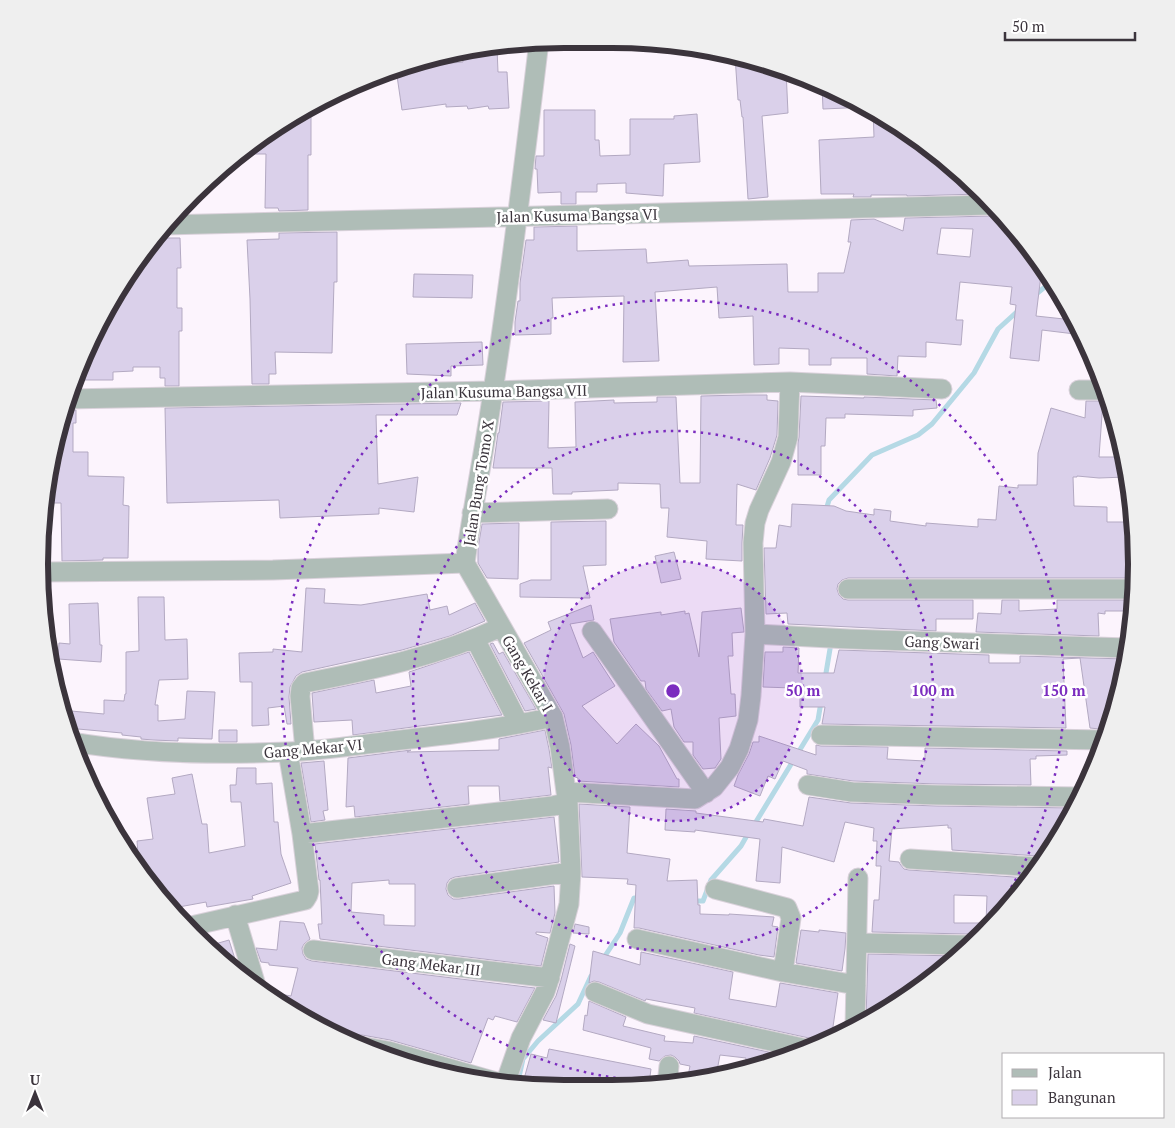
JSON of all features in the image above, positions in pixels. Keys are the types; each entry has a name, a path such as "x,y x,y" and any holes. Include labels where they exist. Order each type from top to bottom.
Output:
{"street":[{"name":"Jalan Bung Tomo X","path":"48,572 273,570 465,563 493,391 518,217 539,49"},
{"name":"Jalan Kusuma Bangsa VI","path":"175,225 982,205"},
{"name":"Jalan Kusuma Bangsa VII","path":"75,399 493,391 790,382 942,389"},
{"path":"302,834 553,806 567,797 695,799 714,788 730,767 739,749 748,720 755,634 752,543 759,510 781,462 788,437 790,382"},
{"path":"1079,390 1097,390"},
{"path":"472,513 608,509"},
{"name":"Gang Kekar I","path":"465,563 553,717 560,747 567,797 571,872 569,904 550,978 545,992 521,1038 507,1077"},
{"path":"848,589 1127,589"},
{"path":"195,925 304,900 308,896 296,752 300,696 304,683 369,670 429,654 475,639 501,627"},
{"path":"592,631 706,793"},
{"name":"Gang Swari","path":"755,634 1121,648"},
{"path":"475,639 519,724"},
{"name":"Gang Mekar VI","path":"80,743 187,754 296,752 519,724 553,717"},
{"path":"821,735 1096,740"},
{"path":"808,785 852,792 1071,797"},
{"path":"910,859 1029,867"},
{"path":"457,888 571,872"},
{"path":"855,1018 858,878"},
{"path":"715,889 787,908 791,918 783,972"},
{"path":"235,915 254,976"},
{"path":"637,939 783,972 856,985"},
{"path":"857,943 959,946"},
{"name":"Gang Mekar III","path":"312,950 550,978"},
{"path":"595,992 648,1014 795,1046"}],"building":[{"path":"497,52 498,72 507,72 509,108 489,109 488,106 468,109 467,106 446,107 446,104 402,110 397,75 431,65 463,62 463,57"},
{"path":"735,63 786,79 788,113 762,116 768,197 748,199 743,117 740,100 738,100"},
{"path":"822,93 852,108 823,109"},
{"path":"544,110 595,110 595,140 599,140 600,156 630,155 630,119 674,119 674,116 697,114 700,162 664,164 663,196 626,193 626,183 597,184 597,192 576,192 576,204 561,204 561,192 538,193 537,169 535,169 536,156 544,156"},
{"path":"311,114 311,155 308,155 308,210 279,211 278,208 265,208 266,154 250,154"},
{"path":"873,120 925,154 971,194 871,195 871,197 853,197 854,194 821,194 819,140 874,137"},
{"path":"992,216 1021,250 1041,278 1036,316 1064,318 1073,334 1042,330 1039,361 1010,358 1016,305 1010,304 1012,287 960,282 956,320 963,320 961,345 926,342 926,357 898,356 897,376 867,374 867,358 831,358 831,365 809,365 809,349 779,348 779,364 754,365 753,316 719,318 717,287 655,292 659,361 623,362 624,296 552,298 553,318 551,318 551,334 515,335 526,240 534,240 534,227 577,226 577,251 646,249 647,263 688,260 689,266 787,264 788,292 818,292 818,273 844,273 851,242 848,242 851,220 874,219 903,231 905,218","holes":["941,228 973,229 970,257 937,254"]},
{"path":"337,232 337,282 334,282 332,353 275,352 276,374 269,374 269,384 252,384 247,240 279,239 279,233"},
{"path":"164,238 180,238 181,268 177,268 177,308 182,308 182,331 179,331 179,386 165,386 165,378 160,378 160,367 133,367 133,371 113,372 113,380 82,380 101,336 135,277"},
{"path":"414,274 473,275 472,298 413,297"},
{"path":"482,342 483,365 451,366 451,376 407,374 406,344"},
{"path":"767,395 767,400 778,401 777,435 770,458 756,490 737,484 736,525 743,525 742,561 706,559 707,541 667,537 669,508 661,508 660,484 618,483 618,490 553,494 552,468 493,468 503,402 549,401 548,448 576,447 575,402 614,400 614,403 657,402 657,397 676,397 680,483 700,483 701,396"},
{"path":"801,396 936,400 937,408 913,410 913,416 845,414 845,418 826,418 825,446 821,446 821,475 798,475"},
{"path":"1086,401 1101,401 1103,406 1099,457 1117,457 1120,477 1073,477 1074,506 1107,507 1107,522 1125,522 1127,578 848,578 838,584 839,595 843,599 848,600 973,600 973,619 936,619 936,631 788,624 787,613 766,614 764,548 776,548 779,525 791,527 792,504 834,506 846,511 874,515 874,509 891,511 890,521 926,526 926,523 978,527 978,519 996,520 999,486 1018,488 1018,485 1037,485 1038,453 1051,408 1085,418"},
{"path":"461,403 457,415 376,415 378,484 418,477 414,512 379,508 379,514 280,518 279,500 167,503 165,408"},
{"path":"71,410 76,410 76,423 73,423 73,452 88,452 88,476 124,477 123,505 129,506 128,558 62,561 61,503 51,503 57,463"},
{"path":"606,521 606,565 583,566 590,598 520,597 520,584 531,580 551,580 551,522"},
{"path":"519,523 518,579 487,578 478,563 478,548 482,524"},
{"path":"674,552 681,579 661,583 655,556"},
{"path":"306,588 325,589 324,603 361,605 427,594 430,610 447,606 449,615 475,603 485,621 450,636 402,650 302,672 296,676 290,687 291,724 287,724 284,706 268,708 269,725 252,726 252,682 240,682 239,653 273,652 273,649 302,652"},
{"path":"138,597 164,597 165,640 187,639 188,679 159,680 155,705 158,705 158,721 185,719 187,691 215,692 212,739 178,738 178,741 153,740 122,735 122,733 75,729 69,711 104,714 104,700 124,701 126,694 126,652 139,651"},
{"path":"1002,600 1019,600 1019,611 1057,609 1057,600 1126,600 1125,611 1105,611 1105,614 1098,613 1099,636 976,632 978,613 1001,614"},
{"path":"98,603 100,645 102,645 101,662 58,659 59,643 70,644 69,604"},
{"path":"591,605 594,620 570,624 583,658 593,652 615,686 582,706 617,744 636,724 659,746 677,779 679,779 679,787 578,781 578,778 575,777 571,745 564,714 524,643 551,630 548,622"},
{"path":"741,608 744,632 732,633 733,656 728,656 731,694 735,694 736,716 719,718 721,759 715,768 703,769 693,755 693,742 684,742 674,727 671,709 662,711 646,689 645,681 641,681 614,642 610,619 661,612 661,615 685,611 685,614 689,613 699,657 702,612"},
{"path":"493,643 499,654 503,652 536,709 525,711 490,644"},
{"path":"783,647 799,648 798,673 834,673 839,650 989,655 989,663 1020,663 1020,656 1119,659 1100,729 1090,728 1080,658 1063,659 1066,728 822,724 825,707 800,707 800,691 793,691 793,688 763,687 765,652 783,652"},
{"path":"469,652 502,715 353,735 352,720 314,722 312,693 374,680 376,693 411,686 409,672"},
{"path":"219,730 237,730 237,742 219,742"},
{"path":"545,730 552,768 548,767 551,795 500,801 499,786 468,786 469,804 355,817 354,806 346,807 348,758 411,750 407,752 499,750 499,739"},
{"path":"759,736 816,755 816,745 888,747 887,759 925,761 925,748 1067,751 1067,755 1036,756 1036,759 1030,759 1031,785 853,781 807,774 807,770 783,761 775,779 768,776 760,796 734,786 753,742 759,742"},
{"path":"324,761 328,810 323,811 325,820 311,822 301,763"},
{"path":"237,768 256,768 256,784 272,783 274,822 278,822 281,854 291,883 252,896 253,899 207,907 206,902 178,907 138,855 137,841 153,839 147,798 175,794 172,778 192,774 202,824 207,824 209,853 245,846 241,802 231,802 230,785 236,785"},
{"path":"809,797 851,803 1066,808 1037,856 952,850 951,828 948,828 948,825 892,829 889,861 899,862 904,869 1021,877 986,918 987,896 954,895 954,923 982,923 970,934 872,932 874,900 879,900 881,866 876,866 877,841 873,841 874,828 845,822 834,862 782,847 780,883 756,881 760,839 695,830 695,832 665,830 666,809 696,811 696,813 763,822 764,819 803,826"},
{"path":"579,804 630,807 627,853 670,859 667,881 697,880 700,914 774,917 772,926 778,927 774,957 634,928 636,885 627,884 628,879 582,877"},
{"path":"554,817 559,862 455,877 447,883 446,889 448,895 453,899 459,899 554,886 555,913 550,933 536,932 536,934 548,938 541,966 320,939 318,924 322,924 320,880 315,844","holes":["389,880 389,884 415,884 415,926 384,925 384,915 351,912 352,883"]},
{"path":"280,921 304,923 310,939 302,948 303,954 306,959 312,961 535,988 517,1022 495,1016 493,1020 488,1018 471,1063 390,1040 362,1035 355,1036 306,1011 278,994 291,996 298,968 269,965 269,963 261,962 256,948 277,950"},
{"path":"575,924 589,927 589,934 573,933"},
{"path":"801,930 846,933 842,971 796,963"},
{"path":"229,940 235,959 231,958 215,944"},
{"path":"570,944 575,946 556,1023 543,1020 556,996"},
{"path":"593,951 640,965 641,952 733,972 729,999 776,1007 780,983 838,993 832,1030 812,1039 694,1013 695,1008 646,999 645,1001 599,982 589,983"},
{"path":"868,954 947,956 898,993 866,1013"},
{"path":"589,1001 626,1017 623,1026 665,1036 664,1041 693,1043 694,1036 775,1054 746,1063 746,1058 720,1055 717,1070 688,1074 690,1066 680,1064 671,1055 665,1056 659,1061 649,1059 651,1048 583,1030 585,1015 587,1016"},
{"path":"549,1049 651,1069 650,1079 564,1080 524,1078 531,1054 547,1058"}],"waterway":[{"path":"1035,295 1046,286"},
{"path":"826,510 829,500 872,455 918,435 932,424 974,373 998,329 1020,309"},
{"path":"825,679 831,643"},
{"path":"754,825 818,720 821,702"},
{"path":"693,901 703,901 711,880 741,846 749,832"},
{"path":"603,959 620,933 634,898 642,898"},
{"path":"519,1078 523,1059 538,1041 578,1004 591,976"}]}
